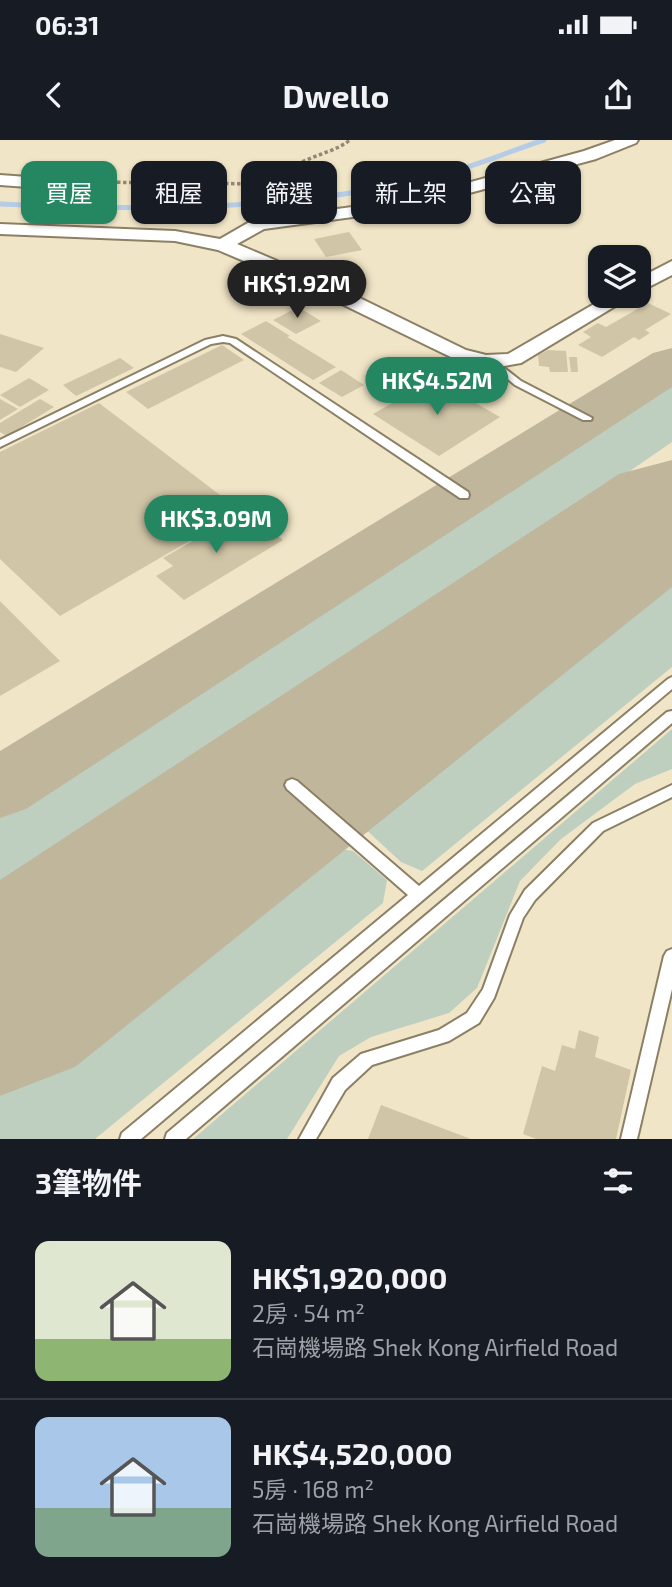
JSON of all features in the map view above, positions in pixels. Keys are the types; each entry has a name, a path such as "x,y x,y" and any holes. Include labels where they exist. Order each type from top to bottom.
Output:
{"street":[{"path":"223,245 253,225 360,211 462,190 590,155 631,140"},
{"path":"0,180 21,182"},
{"path":"0,229 175,236 223,245 322,287 459,354 481,362 494,363 514,359 601,308"},
{"path":"651,279 672,267"}],"lane":[{"path":"0,444 208,342 223,339 233,341 464,495"},
{"path":"494,363 519,383 587,418"},
{"path":"128,1139 672,682"},
{"path":"173,1139 672,716"},
{"path":"292,785 419,895"},
{"path":"307,1139 339,1084 367,1059 443,1037 473,1018 489,993 517,915 530,895 598,827 672,791"},
{"path":"629,1139 672,956"}],"path":[{"path":"117,182 282,182 295,166 340,148 350,140"}],"green space":[{"path":"672,376 672,442 0,905 0,811"},
{"path":"672,572 672,667 422,871 401,862 362,826 368,804"},
{"path":"672,729 672,769 635,784 561,839 520,881 477,988 449,1013 371,1037 339,1056 287,1139 193,1139"},
{"path":"330,847 353,851 387,880 383,903 95,1139 0,1139 0,1085 300,856"}],"building":[{"path":"349,232 362,250 326,257 314,239"},
{"path":"651,304 671,314 645,330 650,333 639,340 634,337 602,357 578,345 591,337 583,332 598,323 606,327 639,308 651,308"},
{"path":"298,307 321,321 296,334 273,320"},
{"path":"266,321 336,367 313,380 241,334"},
{"path":"0,334 44,348 16,372 0,367"},
{"path":"222,345 244,360 148,409 126,392"},
{"path":"548,350 566,351 568,372 550,372 549,367 539,366 538,355"},
{"path":"569,357 577,357 578,372 571,372"},
{"path":"120,358 134,368 76,396 63,385"},
{"path":"341,370 364,385 342,397 319,383"},
{"path":"29,378 49,390 20,407 0,395"},
{"path":"434,379 500,417 439,456 373,414"},
{"path":"0,399 18,409 0,420"},
{"path":"40,399 54,407 7,436 0,432 0,423"},
{"path":"99,403 241,511 60,616 0,559 0,452"},
{"path":"235,517 245,524 255,518 283,540 184,600 156,576 173,566 163,558"},
{"path":"0,601 60,661 0,696"},
{"path":"579,1030 599,1037 595,1057 631,1070 616,1139 536,1139 523,1134 542,1066 555,1071 562,1045 575,1049"},
{"path":"381,1105 471,1139 368,1139"}],"waterway":[{"path":"0,204 109,208 218,206 326,197 433,177 544,140"}],"taxiway":[{"path":"0,788 672,364"}],"runway":[{"path":"0,998 672,509"}]}
